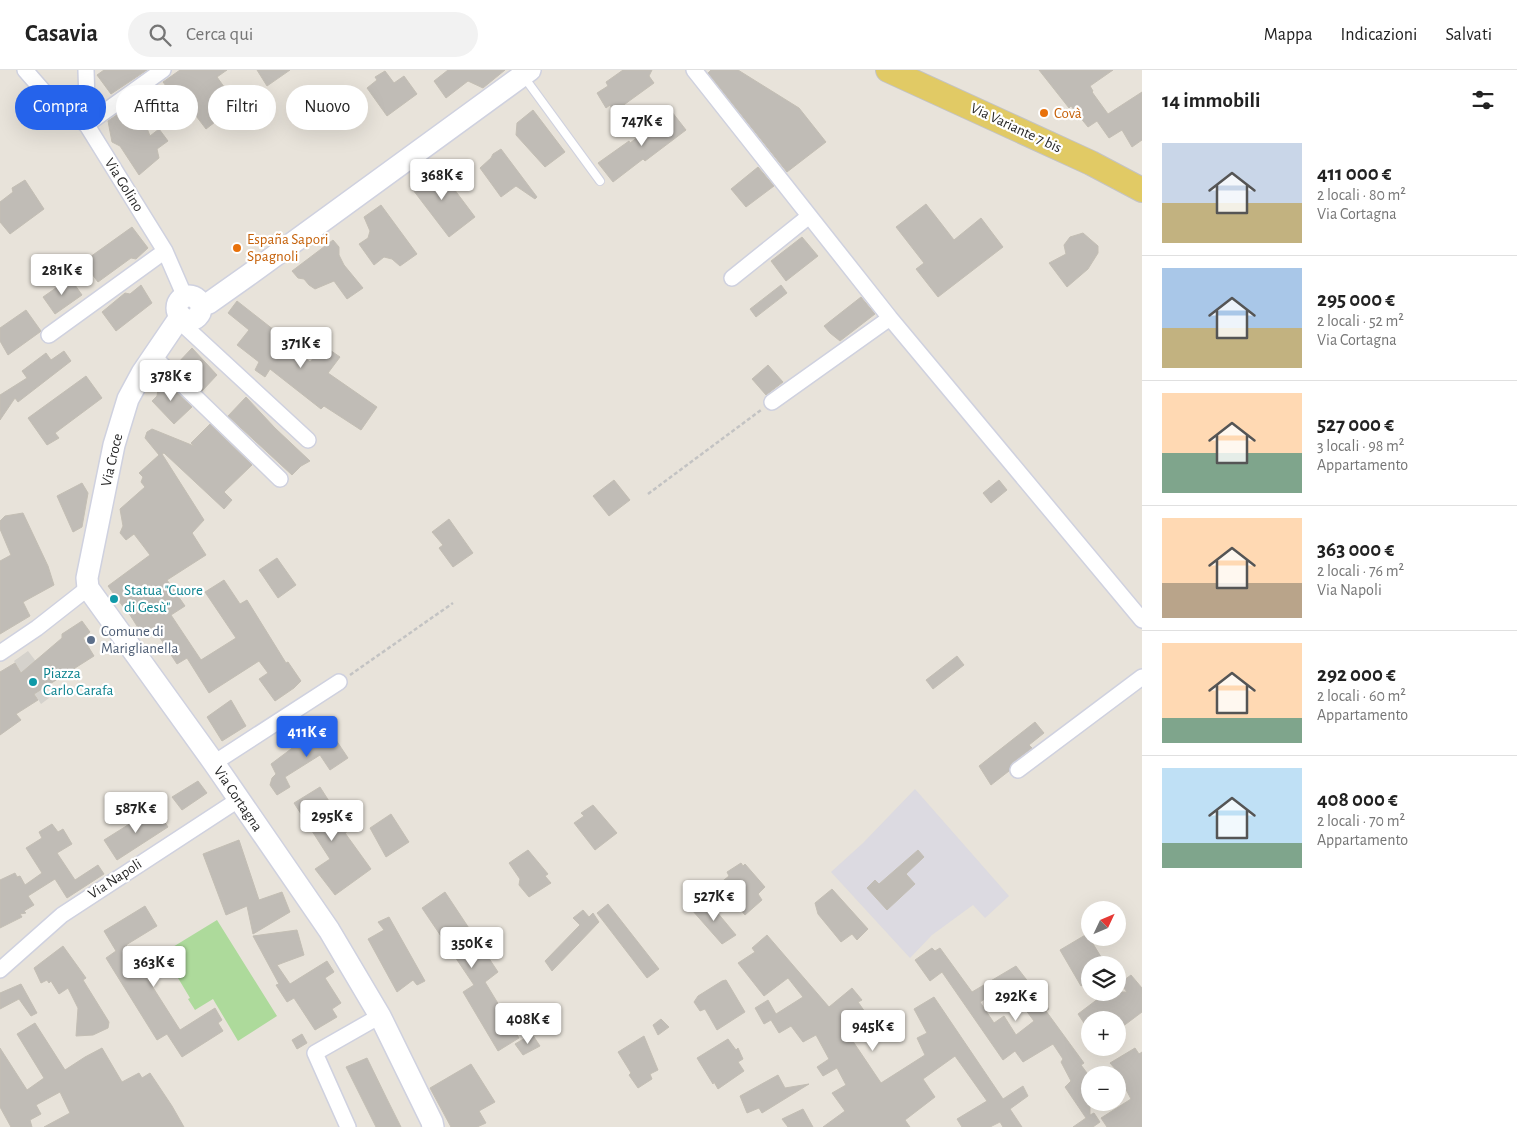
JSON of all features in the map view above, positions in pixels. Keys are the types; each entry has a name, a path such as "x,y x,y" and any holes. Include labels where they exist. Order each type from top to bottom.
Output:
{"main road":[{"name":"Via Variante 7 bis","path":"888,70 1091,163 1142,190"}],"street":[{"path":"25,70 38,85"},
{"path":"86,70 86,85"},
{"path":"106,108 163,70"},
{"path":"694,70 808,217 890,318 1142,620"},
{"name":"Via Croce","path":"88,588 89,567 121,421 128,398 153,356 186,310 209,303 526,73"},
{"name":"Via Golino","path":"89,130 165,251 186,310"},
{"path":"732,278 808,217"},
{"path":"49,335 165,251"},
{"path":"186,310 308,440"},
{"path":"772,402 890,318"},
{"path":"153,356 280,479"},
{"path":"0,653 37,628 88,588"},
{"name":"Via Cortagna","path":"88,588 214,763 329,930 380,1016 432,1124"},
{"path":"1018,770 1142,677"},
{"path":"214,763 339,682"},
{"name":"Via Napoli","path":"0,970 68,910 238,800"},
{"path":"348,1127 315,1053 380,1016"}],"lane":[{"path":"526,73 600,181"}],"path":[{"path":"648,494 772,402"},
{"path":"339,682 453,603"}],"shaded area":[{"name":"Piazza Carlo Carafa","path":"28,651 41,668 43,688 49,698 41,704 14,661"},
{"path":"915,789 1009,896 985,918 973,905 932,935 910,958 831,872 863,843"}],"green space":[{"path":"217,920 277,1016 238,1041 213,999 195,1010 188,999 190,998 163,953"}],"building":[{"path":"104,70 147,70 124,85 116,85 116,91 111,94 97,75"},
{"path":"180,70 227,70 217,77 223,85 208,85 208,127 206,129 198,118 198,85 165,85 163,82"},
{"path":"257,70 290,70 268,85 266,85"},
{"path":"448,70 505,70 483,88 468,81 446,98 434,81"},
{"path":"623,70 652,70 649,76 654,83 614,112 610,105 606,108 597,93 608,86 606,82"},
{"path":"711,70 738,70 799,108 826,142 787,172 708,73"},
{"path":"1039,70 1113,70 1090,86 1092,92 1108,114 1142,92 1142,140 1132,147 1122,130 1109,138 1097,121 1088,127 1071,106 1069,108"},
{"path":"385,71 394,83 404,76 417,94 387,116 368,89 368,87 377,80 375,77"},
{"path":"533,110 565,152 545,167 516,135 517,123"},
{"path":"672,112 686,130 613,182 598,163 629,141 630,143"},
{"path":"116,115 116,130 148,130 150,136 160,130 168,141 157,149 159,158 139,175 120,146 112,142 108,121"},
{"path":"501,149 537,197 535,199 516,186 501,197 480,168 493,154"},
{"path":"436,165 475,217 449,237 410,186"},
{"path":"758,167 774,186 746,207 731,189"},
{"path":"25,180 44,209 10,234 0,222 0,202 13,192 12,188"},
{"path":"926,204 954,240 981,218 1003,247 938,297 916,269 924,263 896,227"},
{"path":"381,205 417,254 400,266 392,259 384,257 374,265 359,244 368,238 370,231 364,217"},
{"path":"132,227 148,248 136,259 131,258 98,282 83,262"},
{"path":"1083,233 1098,246 1098,253 1088,269 1067,287 1049,263 1066,254 1064,245 1070,237"},
{"path":"802,237 818,256 786,281 771,261"},
{"path":"333,240 339,247 339,255 344,265 363,288 347,299 334,281 315,289 304,279 298,278 292,271"},
{"path":"70,278 82,295 55,314 43,297"},
{"path":"141,285 152,303 116,331 102,312 125,293 130,294"},
{"path":"781,285 787,293 756,317 750,309"},
{"path":"861,297 875,314 840,341 824,326"},
{"path":"237,301 288,341 286,343 310,362 324,346 340,357 328,373 377,407 361,430 324,406 321,409 270,369 265,377 255,370 259,362 237,345 249,330 228,313"},
{"path":"26,310 41,331 8,355 0,341 0,328"},
{"path":"192,348 217,375 202,391 176,365"},
{"path":"64,351 71,361 18,402 15,398 0,420 0,395 27,378 22,371 46,353 51,360"},
{"path":"768,365 783,382 766,395 752,379"},
{"path":"86,376 102,398 55,433 59,438 47,445 28,418"},
{"path":"163,379 192,407 174,424 152,401 157,396 159,383"},
{"path":"246,397 310,461 301,466 292,475 228,416"},
{"path":"210,424 252,465 224,492 232,500 224,509 164,453 162,454 204,520 192,533 206,555 167,580 185,606 171,615 201,660 236,638 205,592 224,580 240,604 247,600 286,663 288,662 301,681 275,701 259,679 268,673 259,661 209,693 187,658 177,664 153,627 142,634 125,607 108,586 150,555 134,534 126,540 120,533 123,526 120,509 145,487 141,482 143,477 139,473 159,455 145,438 147,432 152,429 194,446 191,443"},
{"path":"614,480 630,500 609,516 593,496"},
{"path":"999,480 1007,490 991,503 983,493"},
{"path":"82,483 88,493 82,527 73,532 57,496"},
{"path":"23,513 48,566 54,585 23,602 30,616 0,634 0,561 11,555 0,529 0,521 5,516"},
{"path":"449,519 473,553 453,567 439,548 443,545 432,532"},
{"path":"277,558 296,585 278,598 259,570"},
{"path":"82,621 90,632 83,638 94,656 34,694 38,700 16,714 21,720 0,735 0,672 15,663 21,673 62,638 62,634"},
{"path":"957,656 964,665 933,689 926,680"},
{"path":"231,700 246,726 222,741 207,717"},
{"path":"1035,722 1044,733 1029,745 1032,748 1012,763 1009,771 991,785 979,766"},
{"path":"328,728 348,758 330,770 320,755 285,777 290,787 277,795 270,785 272,778 276,774 271,764 295,746 297,748"},
{"path":"198,781 207,793 182,810 172,797"},
{"path":"320,787 348,831 345,833 371,869 335,895 315,869 330,859 294,803"},
{"path":"593,805 617,833 595,850 574,823 584,816 581,813"},
{"path":"155,808 168,827 117,860 104,840"},
{"path":"391,814 409,842 386,857 370,828"},
{"path":"52,824 58,832 63,829 72,844 57,853 75,880 98,865 104,874 67,898 55,879 28,896 34,905 24,911 26,913 20,914 22,917 0,928 0,880 15,873 17,877 20,876 25,885 42,873 26,848 42,838 39,832"},
{"path":"239,840 259,900 282,892 290,912 253,934 247,906 226,915 203,854"},
{"path":"528,850 548,874 545,876 551,883 529,897 519,885 520,879 509,863"},
{"path":"918,850 924,857 906,874 915,884 887,910 867,888 875,880 879,884"},
{"path":"741,863 743,866 745,864 765,887 758,894 762,900 745,915 719,884 729,876 727,872"},
{"path":"832,889 868,929 857,940 852,934 841,942 818,914 815,903"},
{"path":"445,892 498,972 485,982 519,1038 498,1051 463,992 474,985 422,908"},
{"path":"706,899 736,935 722,944 692,910"},
{"path":"608,904 659,969 647,978 597,913"},
{"path":"145,906 157,926 126,945 180,1030 215,1008 222,1020 218,1023 223,1031 182,1057 167,1034 157,1040 106,958 116,951 104,931"},
{"path":"583,910 589,917 593,913 599,922 552,971 545,961 580,925 573,918"},
{"path":"389,917 425,981 417,985 413,980 397,992 368,939 384,930 378,922"},
{"path":"297,930 304,955 277,965 290,984 327,961 334,972 325,978 341,1003 332,1009 337,1017 315,1030 294,998 287,1002 276,985 279,984 253,936"},
{"path":"767,935 829,1007 852,988 862,1000 858,1002 865,1012 852,1022 856,1028 848,1034 881,1083 925,1055 917,1038 927,1033 914,1009 934,997 1003,1099 1023,1086 1028,1096 1010,1109 1022,1127 1003,1127 1000,1122 990,1127 962,1127 957,1119 987,1101 955,1056 923,1079 935,1097 905,1120 910,1127 823,1127 845,1111 832,1093 846,1085 837,1068 823,1076 817,1067 829,1059 816,1035 803,1042 791,1026 779,1033 771,1020 764,1024 755,1008 768,1000 776,1014 803,997 788,978 764,996 738,963 755,952 752,948"},
{"path":"1081,938 1081,946 1094,946 1100,956 1081,956 1081,986 1060,950"},
{"path":"63,946 86,978 83,980 109,1022 108,1028 93,1035 76,1036 78,1008 68,988 59,994 51,981 49,983 47,980 41,983 34,968"},
{"path":"932,948 935,951 940,948 972,992 1016,966 1049,1009 1046,1011 1084,1063 1081,1065 1081,1111 1065,1087 1071,1081 1061,1062 1063,1059 1053,1044 1023,1062 1015,1051 1003,1060 942,972 930,981 915,960","holes":["1010,983 1024,1003 1022,1005 1034,1021 1016,1035 1004,1016 994,1023 980,1002"]},
{"path":"1131,975 1142,988 1142,1012 1126,1024 1126,1011 1082,1011 1095,1001 1126,1001 1126,979"},
{"path":"726,980 745,1012 717,1030 705,1009 700,1011 694,1002 698,996"},
{"path":"21,984 37,1013 31,1016 19,999 0,1009 0,993"},
{"path":"661,1019 669,1027 658,1035 653,1025"},
{"path":"35,1023 65,1070 102,1048 122,1082 139,1073 142,1078 150,1073 184,1127 44,1127 70,1113 60,1092 36,1105 41,1114 30,1120 32,1127 11,1127 0,1107 0,1048 27,1090 44,1078 17,1034"},
{"path":"302,1034 307,1043 297,1049 292,1040"},
{"path":"532,1034 540,1046 523,1055 515,1044"},
{"path":"644,1036 658,1070 650,1074 652,1079 638,1088 629,1075 631,1073 618,1052"},
{"path":"728,1039 736,1050 738,1048 743,1059 738,1062 744,1071 718,1089 697,1058"},
{"path":"1135,1048 1139,1054 1142,1052 1142,1127 1107,1127 1101,1118 1112,1111 1126,1111 1126,1102 1131,1099 1126,1090 1126,1066 1113,1066 1110,1063 1122,1056 1126,1056 1126,1053"},
{"path":"367,1058 401,1127 376,1127 346,1067"},
{"path":"471,1064 495,1102 479,1111 486,1123 477,1127 451,1127 430,1088"},
{"path":"778,1075 785,1088 809,1084 762,1113 759,1108 747,1113 740,1096"},
{"path":"803,1109 813,1127 788,1127 782,1119"},
{"path":"1081,1111 1090,1111 1090,1115 1094,1113 1100,1122 1093,1127 1073,1127 1086,1118"}],"place":[{"name":"Covà","path":"1044,113"},
{"name":"España Sapori Spagnoli","path":"237,248"},
{"name":"Statua \"Cuore di Gesù\"","path":"114,599"},
{"name":"Comune di Mariglianella","path":"91,640"},
{"name":"Piazza Carlo Carafa","path":"33,682"}]}
